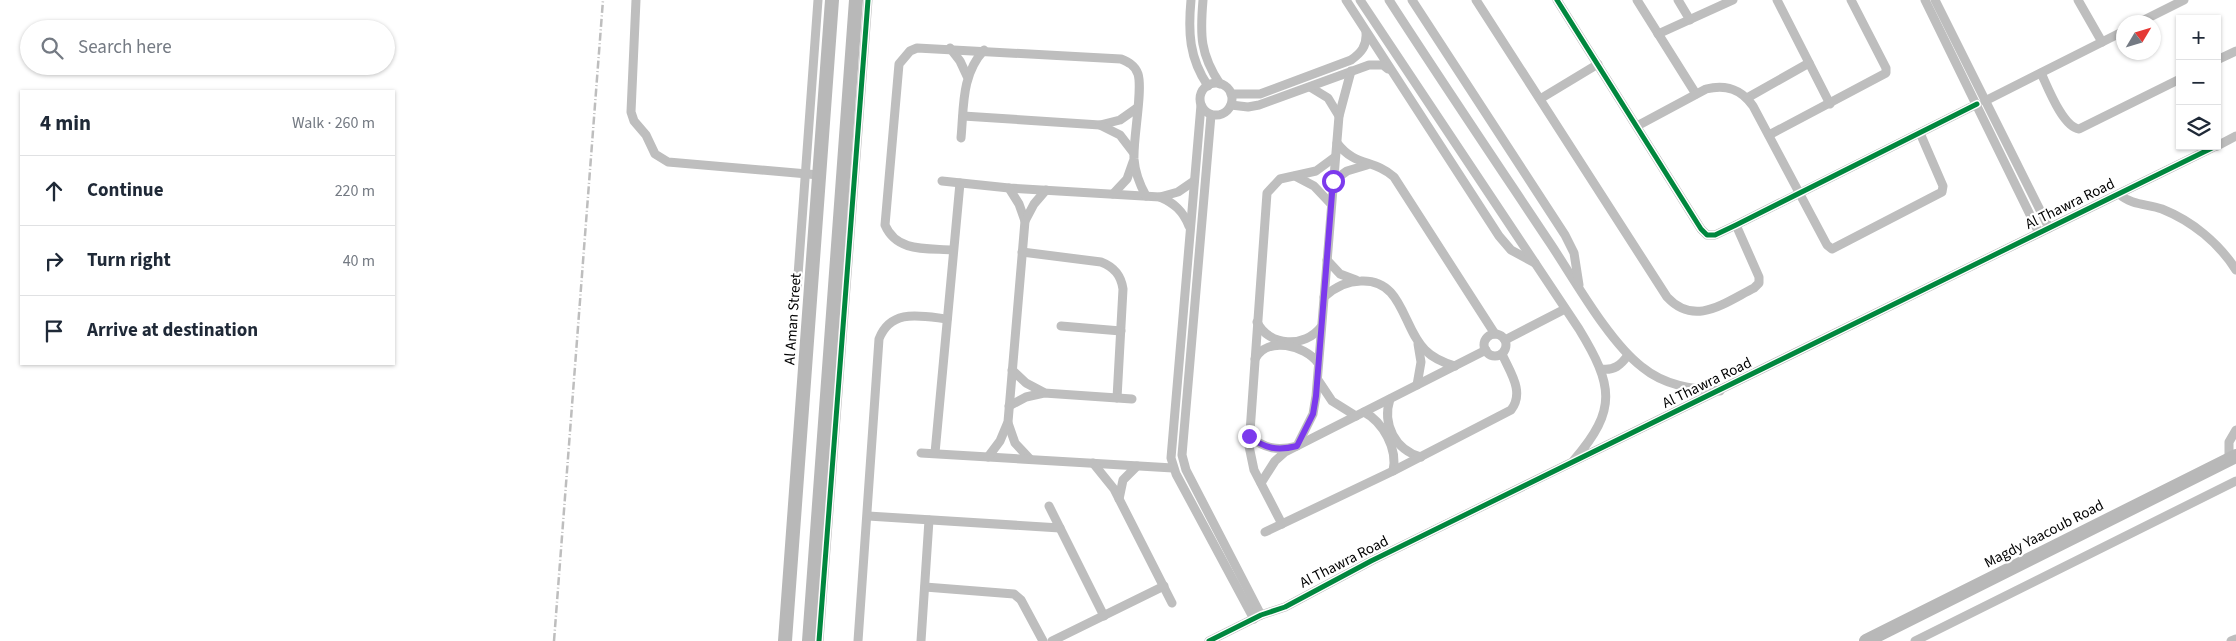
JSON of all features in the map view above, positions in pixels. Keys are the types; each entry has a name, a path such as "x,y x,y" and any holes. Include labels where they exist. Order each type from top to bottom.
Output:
{"street":[{"path":"636,0 631,112 634,121 646,135 655,154 668,162 812,174"},
{"path":"797,289 812,174 818,0"},
{"name":"Al Aman Street","path":"785,641 800,446 812,174 829,40 832,0"},
{"path":"819,641 843,255 856,0"},
{"path":"809,641 818,504 868,0"},
{"path":"1191,0 1189,23 1191,50 1198,72 1208,86"},
{"path":"1203,0 1201,35 1203,48 1207,61 1220,84 1231,94 1260,94 1351,60 1361,53 1367,41 1366,33"},
{"path":"1346,0 1388,69 1499,236 1511,250 1535,264"},
{"path":"1360,0 1565,309 1601,369 1605,392 1604,414 1597,431 1571,464"},
{"path":"1389,0 1580,288 1628,355 1648,372 1669,382 1691,388 1720,391"},
{"path":"1412,0 1570,244 1580,288"},
{"path":"1476,0 1667,297 1678,308 1693,312 1708,310 1759,284 1759,276 1736,225"},
{"path":"1557,0 1704,232 1716,235 2116,35"},
{"path":"1637,0 1696,94"},
{"path":"1678,0 1690,20"},
{"path":"1658,34 1733,0"},
{"path":"1777,0 1830,104"},
{"path":"1769,135 1884,75 1886,70 1851,0"},
{"path":"1925,0 2049,228"},
{"path":"1935,0 2039,233"},
{"path":"2078,0 2102,42"},
{"path":"2154,15 2184,0"},
{"path":"829,40 853,42"},
{"path":"953,250 911,247 901,244 893,238 885,225 899,64 903,57 918,48 950,48 1121,59 1134,67 1138,74 1134,157 1138,179 1146,196"},
{"path":"950,48 960,61 967,76"},
{"path":"961,138 967,76 974,62 984,50"},
{"path":"2221,58 2236,51"},
{"path":"1747,98 1809,63"},
{"path":"1231,105 1248,107 1259,105 1351,71 1377,64 1388,69"},
{"path":"1540,100 1598,64"},
{"path":"1297,446 1313,414 1316,396 1336,143 1339,116 1351,71"},
{"path":"2041,74 2066,121 2073,128 2079,128 2176,81"},
{"path":"1220,84 1208,86 1201,94 1171,448 1173,468 1258,617"},
{"path":"1636,126 1696,94 1717,86 1728,87 1738,91 1747,98 1769,135 1827,244 1835,249 1942,192 1943,186 1920,133"},
{"path":"1310,87 1328,98 1339,116"},
{"path":"1201,104 1211,114 1223,114 1231,105 1231,94"},
{"path":"963,116 1100,125 1120,120 1137,108"},
{"path":"1211,114 1182,455 1186,470 1258,617"},
{"path":"1425,122 1436,114"},
{"path":"1100,125 1120,135 1134,157"},
{"name":"Al Thawra Road","path":"2221,144 2236,136"},
{"path":"1336,143 1356,160 1380,167 1394,177 1495,334"},
{"name":"Al Thawra Road","path":"1208,641 1258,617 1285,607 1371,561 2209,150"},
{"path":"1113,194 1127,179 1134,157"},
{"path":"1282,524 1261,484 1250,456 1249,436 1267,193 1275,182 1292,175 1316,171 1335,157"},
{"path":"1333,181 1355,168 1372,165"},
{"path":"1292,175 1314,186 1331,204"},
{"path":"942,181 1009,188 1160,197 1178,192 1194,181"},
{"path":"935,454 960,183"},
{"path":"1009,188 1019,204 1025,221"},
{"path":"988,457 1000,441 1008,422 1025,221 1034,204 1046,190"},
{"path":"2119,194 2130,202 2162,209 2190,223 2214,242 2236,270"},
{"path":"1160,197 1179,209 1186,218 1190,229"},
{"path":"1022,252 1101,262 1114,269 1122,282 1123,289 1117,398"},
{"path":"1327,260 1340,274 1358,281 1378,283 1394,296 1417,339 1433,357 1455,366"},
{"path":"1324,297 1339,286 1358,281"},
{"path":"1506,340 1565,309"},
{"path":"858,641 878,348 882,332 887,325 905,316 947,319"},
{"path":"1257,321 1269,337 1299,342 1312,337 1321,327"},
{"path":"1061,326 1120,331"},
{"path":"1495,334 1501,335 1506,340 1506,348 1502,354 1495,356 1486,350 1484,344 1486,338 1495,334"},
{"path":"1417,339 1421,362 1417,385"},
{"path":"1255,359 1262,350 1274,346 1304,350 1318,363"},
{"path":"1261,484 1275,461 1297,446 1486,350"},
{"path":"1265,532 1393,471 1511,410 1517,400 1517,388 1502,354"},
{"path":"1601,369 1613,369 1624,362 1628,355"},
{"path":"1012,370 1026,383 1044,393"},
{"path":"1317,378 1323,390 1343,410 1360,414 1378,422 1392,447 1395,459 1393,471"},
{"path":"1009,406 1026,397 1044,393 1132,399"},
{"path":"1390,399 1387,411 1388,424 1398,444 1408,452 1421,457"},
{"path":"1008,422 1015,443 1030,459"},
{"path":"2233,457 2228,446 2236,430"},
{"path":"1249,436 1259,444 1271,449 1297,446"},
{"path":"800,446 804,451 811,454 824,444"},
{"path":"921,453 1173,468"},
{"name":"Magdy Yaacoub Road","path":"1866,641 1882,637 2233,457"},
{"path":"1093,463 1108,480 1119,499 1172,603"},
{"path":"1119,499 1123,480 1137,466"},
{"path":"1914,641 2236,481"},
{"path":"795,497 806,494 818,504"},
{"path":"1049,506 1104,616"},
{"path":"868,516 1060,528"},
{"path":"921,641 929,520"},
{"path":"1052,641 1164,586"},
{"path":"925,587 1014,594 1021,600 1043,641"},
{"path":"2231,641 2236,638"}],"railway":[{"path":"554,641 603,0"}],"cycle path":[{"path":"819,641 868,0"},
{"path":"1557,0 1701,229 1707,235 1715,235 1736,225 1977,104"},
{"path":"1209,641 1261,615 1285,607 1371,561 2208,150"}],"route":[{"path":"1249,436 1259,444 1271,449 1297,446 1313,414 1333,181"}]}
